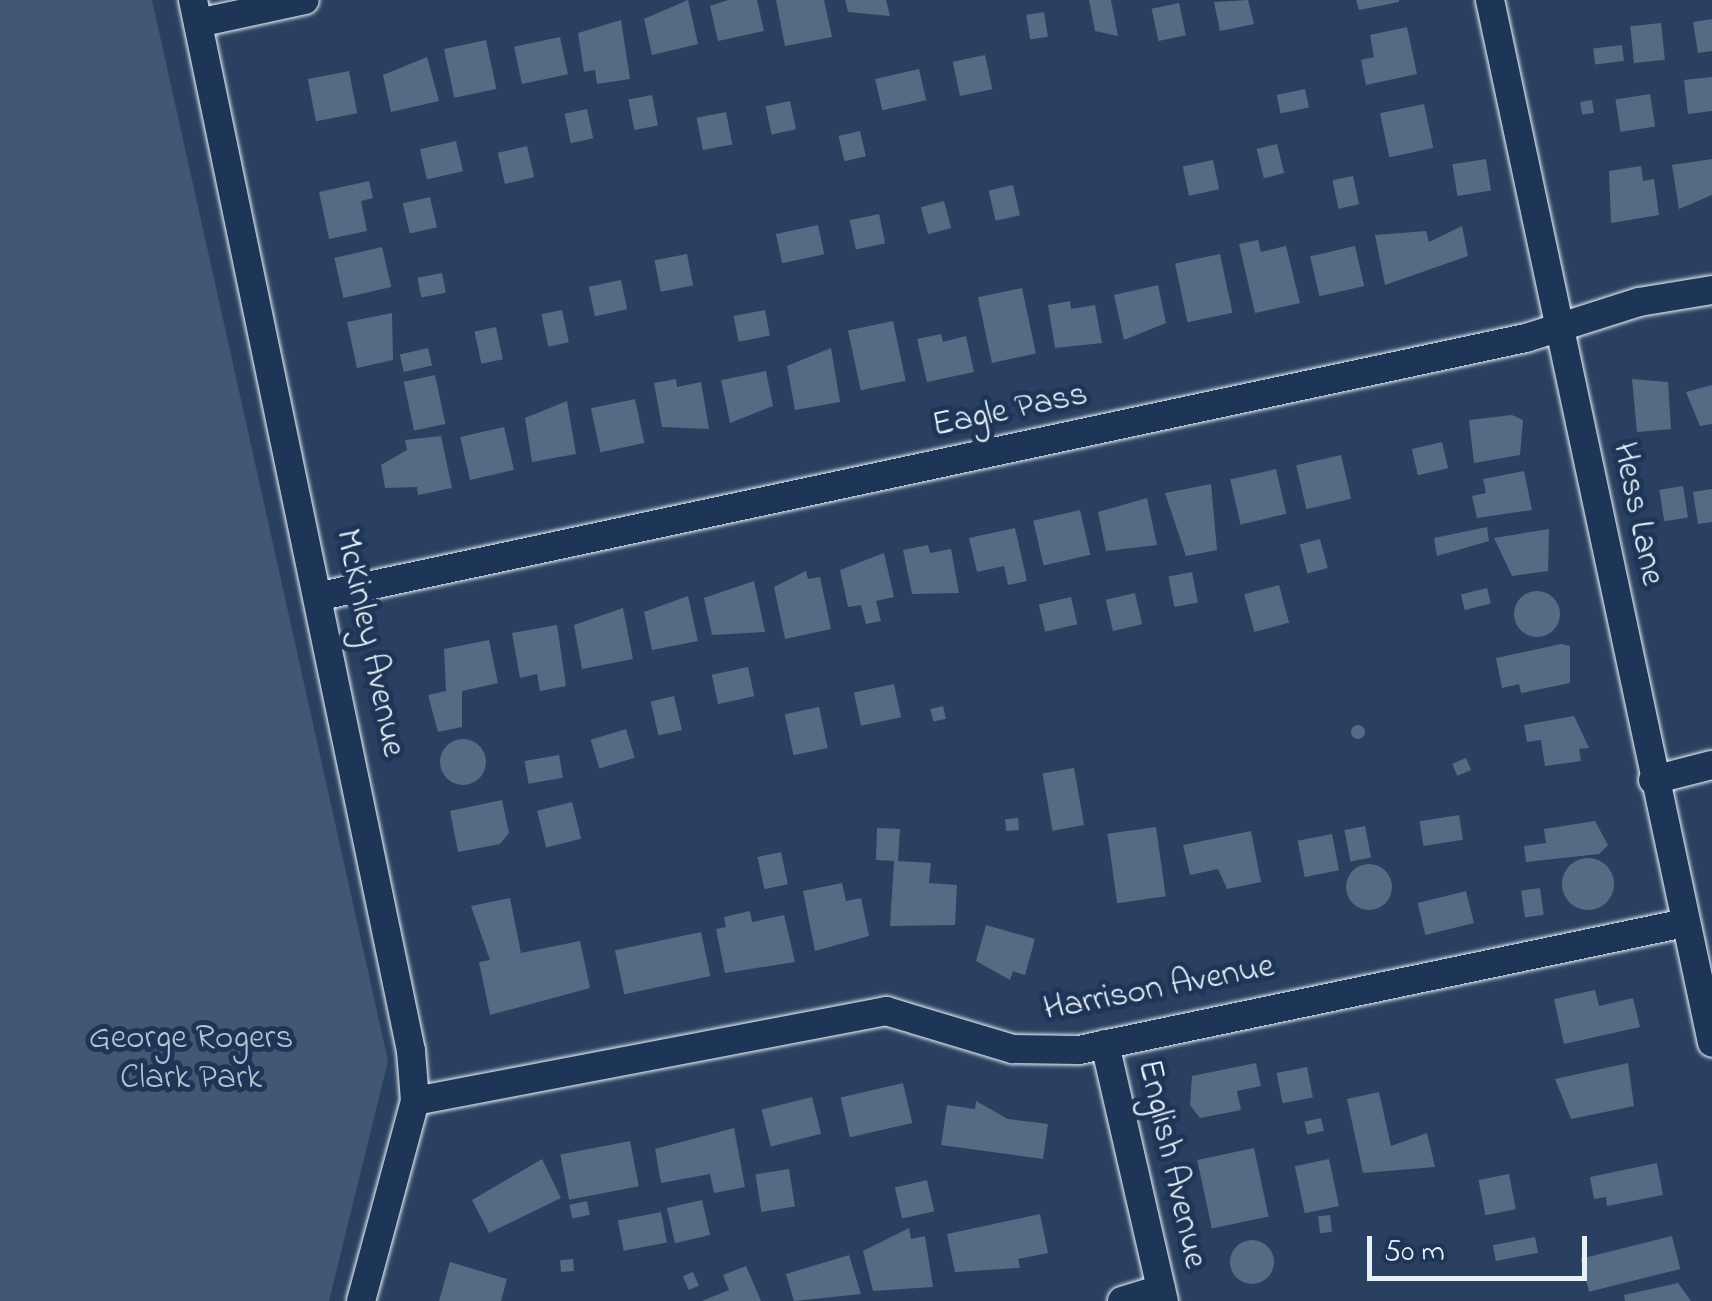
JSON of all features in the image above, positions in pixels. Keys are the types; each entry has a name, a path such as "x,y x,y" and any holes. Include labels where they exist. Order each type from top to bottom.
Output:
{"street":[{"path":"195,12 305,0"},
{"name":"Hess Lane","path":"1490,0 1712,1043"},
{"name":"McKinley Avenue","path":"195,12 392,929 415,1101 361,1301"},
{"name":"Eagle Pass","path":"321,596 1712,290"},
{"path":"1653,780 1712,765"},
{"name":"Harrison Avenue","path":"415,1101 886,1011 1032,1052 1105,1044 1685,922"},
{"name":"English Avenue","path":"1105,1044 1163,1295"},
{"path":"1122,1301 1163,1295"}],"green space":[{"name":"George Rogers Clark Park","path":"0,0 152,0 388,1061 329,1301 0,1301"}],"building":[{"path":"688,0 698,44 652,55 644,19"},
{"path":"728,0 757,0 764,31 718,41 710,6"},
{"path":"776,0 824,0 832,37 785,46"},
{"path":"845,0 886,0 890,16 848,12"},
{"path":"1089,0 1111,0 1118,36 1095,31"},
{"path":"1248,0 1254,24 1220,31 1214,2"},
{"path":"1356,0 1399,0 1399,2 1359,10"},
{"path":"1179,3 1186,35 1158,41 1152,9"},
{"path":"1044,12 1048,37 1030,40 1026,15"},
{"path":"1712,19 1712,51 1698,53 1693,22"},
{"path":"621,20 630,79 597,84 595,70 584,72 578,33"},
{"path":"1661,23 1665,60 1634,63 1630,26"},
{"path":"1407,27 1417,74 1366,85 1361,60 1374,57 1370,35"},
{"path":"560,37 568,74 522,84 514,47"},
{"path":"486,40 496,89 454,98 444,49"},
{"path":"1622,45 1624,61 1595,64 1593,49"},
{"path":"985,55 992,89 960,96 953,62"},
{"path":"427,57 439,101 391,112 383,75"},
{"path":"919,69 926,100 882,110 875,79"},
{"path":"349,71 357,113 316,121 308,79"},
{"path":"1712,77 1712,111 1688,114 1684,80"},
{"path":"1305,89 1309,108 1281,114 1277,95"},
{"path":"1650,94 1655,127 1621,132 1615,99"},
{"path":"652,95 658,125 634,130 628,100"},
{"path":"1592,100 1594,113 1582,115 1580,102"},
{"path":"790,101 796,129 772,135 766,106"},
{"path":"1424,104 1433,148 1389,157 1380,113"},
{"path":"587,109 593,138 571,143 565,114"},
{"path":"726,112 732,144 703,150 697,118"},
{"path":"860,131 866,156 844,161 839,136"},
{"path":"456,141 463,171 427,180 420,149"},
{"path":"1277,144 1284,173 1264,178 1257,149"},
{"path":"527,146 534,177 505,184 498,153"},
{"path":"1486,159 1491,191 1457,196 1452,164"},
{"path":"1712,159 1712,195 1679,209 1672,165"},
{"path":"1213,160 1219,189 1189,196 1183,166"},
{"path":"1641,166 1643,181 1654,179 1659,215 1611,223 1609,171"},
{"path":"1353,176 1359,204 1338,209 1332,180"},
{"path":"369,181 373,198 361,201 367,231 329,239 319,192"},
{"path":"1013,185 1020,215 996,221 989,191"},
{"path":"430,197 437,227 410,234 403,203"},
{"path":"944,201 951,228 928,234 921,207"},
{"path":"879,214 885,243 856,250 850,220"},
{"path":"818,225 824,254 782,263 776,234"},
{"path":"1462,226 1468,256 1385,285 1375,235 1426,231 1429,242"},
{"path":"1258,240 1261,252 1286,246 1300,303 1255,313 1239,244"},
{"path":"1355,246 1364,286 1319,296 1310,256"},
{"path":"382,247 391,287 343,298 334,258"},
{"path":"687,254 693,285 661,292 655,260"},
{"path":"1220,254 1232,313 1187,322 1175,264"},
{"path":"442,273 446,293 421,297 417,278"},
{"path":"621,280 627,309 595,316 589,287"},
{"path":"1158,285 1166,323 1124,340 1114,295"},
{"path":"1022,288 1036,354 992,363 978,297"},
{"path":"1070,301 1071,309 1095,305 1102,343 1055,348 1048,305"},
{"path":"562,310 569,342 548,347 541,314"},
{"path":"765,310 770,336 739,342 734,316"},
{"path":"392,313 393,360 357,368 347,322"},
{"path":"893,321 906,381 861,390 848,331"},
{"path":"496,327 503,359 481,364 474,332"},
{"path":"941,334 943,342 966,336 974,372 927,382 917,339"},
{"path":"428,348 432,366 404,372 400,355"},
{"path":"831,348 840,402 795,410 787,366"},
{"path":"766,371 773,406 730,423 721,380"},
{"path":"435,375 445,424 414,431 404,382"},
{"path":"676,379 677,387 701,382 709,429 662,427 654,383"},
{"path":"1632,379 1668,382 1671,429 1637,432"},
{"path":"1712,385 1712,424 1700,426 1686,392"},
{"path":"635,399 644,443 600,452 591,408"},
{"path":"567,401 576,454 532,462 525,418"},
{"path":"1512,415 1523,420 1520,455 1474,463 1469,420"},
{"path":"504,427 514,470 470,480 460,437"},
{"path":"441,436 452,488 418,495 417,487 385,488 381,465 407,450 405,440"},
{"path":"1442,442 1448,468 1418,475 1412,449"},
{"path":"1341,455 1351,499 1306,509 1296,465"},
{"path":"1276,469 1286,514 1241,524 1230,480"},
{"path":"1524,471 1532,510 1477,518 1472,496 1486,493 1483,479"},
{"path":"1211,484 1217,550 1186,556 1165,493"},
{"path":"1683,486 1688,518 1664,521 1659,490"},
{"path":"1712,489 1712,522 1698,524 1693,492"},
{"path":"1147,498 1157,545 1106,551 1098,512"},
{"path":"1080,510 1090,555 1044,566 1033,521"},
{"path":"1487,527 1489,541 1437,556 1434,538"},
{"path":"1015,528 1027,581 1008,585 1004,566 977,572 969,538"},
{"path":"1549,529 1548,571 1512,576 1494,538"},
{"path":"1320,539 1328,568 1307,573 1300,544"},
{"path":"928,545 930,553 951,549 959,593 912,594 903,550"},
{"path":"884,553 894,597 876,601 881,621 866,624 861,605 848,607 840,570"},
{"path":"806,571 808,579 820,577 831,629 785,639 774,587"},
{"path":"1192,572 1198,602 1174,607 1168,577"},
{"path":"754,581 765,632 712,635 704,598"},
{"path":"1279,585 1289,623 1254,632 1244,594"},
{"path":"1487,588 1491,604 1465,610 1461,595"},
{"path":"1537,591 1553,598 1560,614 1553,630 1537,637 1521,630 1514,614 1521,598"},
{"path":"1135,593 1142,624 1113,631 1106,600"},
{"path":"688,596 698,641 652,650 644,612"},
{"path":"1071,597 1077,624 1045,632 1039,604"},
{"path":"623,608 633,659 582,669 574,625"},
{"path":"557,625 566,686 540,691 537,674 520,678 512,633"},
{"path":"489,640 498,683 462,691 462,727 438,732 428,695 446,691 444,649"},
{"path":"1561,644 1570,646 1570,683 1521,693 1519,684 1502,688 1496,658"},
{"path":"748,667 754,696 718,704 712,675"},
{"path":"894,684 901,717 861,726 854,693"},
{"path":"674,696 682,730 658,736 651,701"},
{"path":"943,706 946,719 933,722 930,709"},
{"path":"819,707 828,748 793,755 785,714"},
{"path":"1574,716 1589,748 1579,749 1581,761 1545,766 1541,740 1527,742 1524,725"},
{"path":"1358,725 1365,732 1358,739 1351,732"},
{"path":"626,729 635,758 599,769 591,740"},
{"path":"463,739 479,746 486,762 479,778 463,785 447,778 440,762 447,746"},
{"path":"559,755 563,778 529,784 525,761"},
{"path":"1466,758 1471,770 1457,776 1452,764"},
{"path":"1074,768 1084,825 1053,831 1042,774"},
{"path":"502,800 509,833 500,844 458,852 450,811"},
{"path":"572,802 581,839 546,848 537,811"},
{"path":"1459,815 1463,840 1423,846 1419,821"},
{"path":"1018,818 1019,830 1006,831 1005,819"},
{"path":"1595,821 1608,845 1599,854 1526,862 1524,846 1546,843 1544,829"},
{"path":"1365,826 1371,857 1350,861 1344,830"},
{"path":"1156,827 1166,896 1117,903 1107,834"},
{"path":"877,828 900,829 898,861 931,863 929,883 957,885 955,925 890,926 894,861 876,860"},
{"path":"1251,831 1261,882 1227,889 1218,869 1190,875 1183,845"},
{"path":"1332,834 1339,870 1305,877 1298,841"},
{"path":"781,852 788,884 764,889 758,857"},
{"path":"1588,858 1606,866 1614,884 1606,902 1588,910 1570,902 1562,884 1570,866"},
{"path":"1369,864 1386,870 1392,887 1386,904 1369,910 1352,904 1346,887 1352,870"},
{"path":"842,883 846,901 861,898 869,936 815,951 803,891"},
{"path":"1540,888 1544,915 1525,917 1521,891"},
{"path":"1466,891 1474,923 1425,935 1417,903"},
{"path":"510,898 521,953 580,941 590,988 490,1015 479,962 490,960 471,906"},
{"path":"750,911 752,922 784,915 795,962 725,973 716,929 726,927 724,917"},
{"path":"986,925 1035,939 1025,975 1013,971 1010,980 976,961"},
{"path":"701,932 710,976 624,994 615,950"},
{"path":"1595,990 1599,1006 1633,998 1640,1027 1564,1044 1554,999"},
{"path":"1256,1063 1261,1086 1237,1091 1241,1110 1200,1118 1190,1105 1192,1076"},
{"path":"1628,1063 1634,1106 1571,1119 1555,1079"},
{"path":"1307,1067 1313,1097 1282,1103 1277,1073"},
{"path":"903,1083 912,1123 850,1137 841,1097"},
{"path":"1379,1092 1391,1146 1427,1133 1435,1167 1363,1173 1347,1099"},
{"path":"812,1097 821,1134 771,1146 762,1110"},
{"path":"976,1101 1008,1119 1048,1124 1043,1159 941,1145 947,1105 975,1109"},
{"path":"1321,1118 1324,1131 1307,1134 1304,1122"},
{"path":"734,1128 745,1187 714,1193 710,1174 661,1183 655,1149"},
{"path":"630,1141 639,1186 569,1200 560,1155"},
{"path":"1254,1148 1269,1216 1212,1229 1197,1160"},
{"path":"542,1159 561,1198 489,1233 472,1200"},
{"path":"1329,1159 1339,1206 1305,1213 1295,1166"},
{"path":"1657,1163 1663,1195 1607,1206 1606,1197 1594,1199 1590,1177"},
{"path":"789,1169 795,1207 761,1212 755,1174"},
{"path":"1509,1174 1516,1209 1485,1215 1479,1180"},
{"path":"927,1180 934,1211 902,1219 895,1187"},
{"path":"702,1200 710,1235 675,1243 667,1208"},
{"path":"587,1201 590,1215 572,1218 569,1205"},
{"path":"661,1212 667,1242 624,1251 618,1220"},
{"path":"1040,1214 1048,1253 1018,1259 1020,1268 955,1272 947,1234"},
{"path":"1330,1215 1332,1232 1320,1233 1318,1216"},
{"path":"909,1228 911,1239 925,1236 933,1287 873,1291 863,1251"},
{"path":"1672,1236 1680,1269 1589,1292 1581,1259"},
{"path":"1535,1237 1538,1253 1496,1261 1493,1245"},
{"path":"1252,1240 1268,1246 1274,1262 1268,1278 1252,1284 1236,1278 1230,1262 1236,1246"},
{"path":"849,1255 861,1294 794,1301 786,1274"},
{"path":"573,1259 574,1271 561,1272 560,1260"},
{"path":"450,1262 507,1279 501,1301 439,1301"},
{"path":"746,1266 761,1301 702,1301 729,1290 723,1275"},
{"path":"693,1272 699,1286 689,1290 683,1276"},
{"path":"1678,1283 1691,1301 1625,1301 1624,1295"}]}
